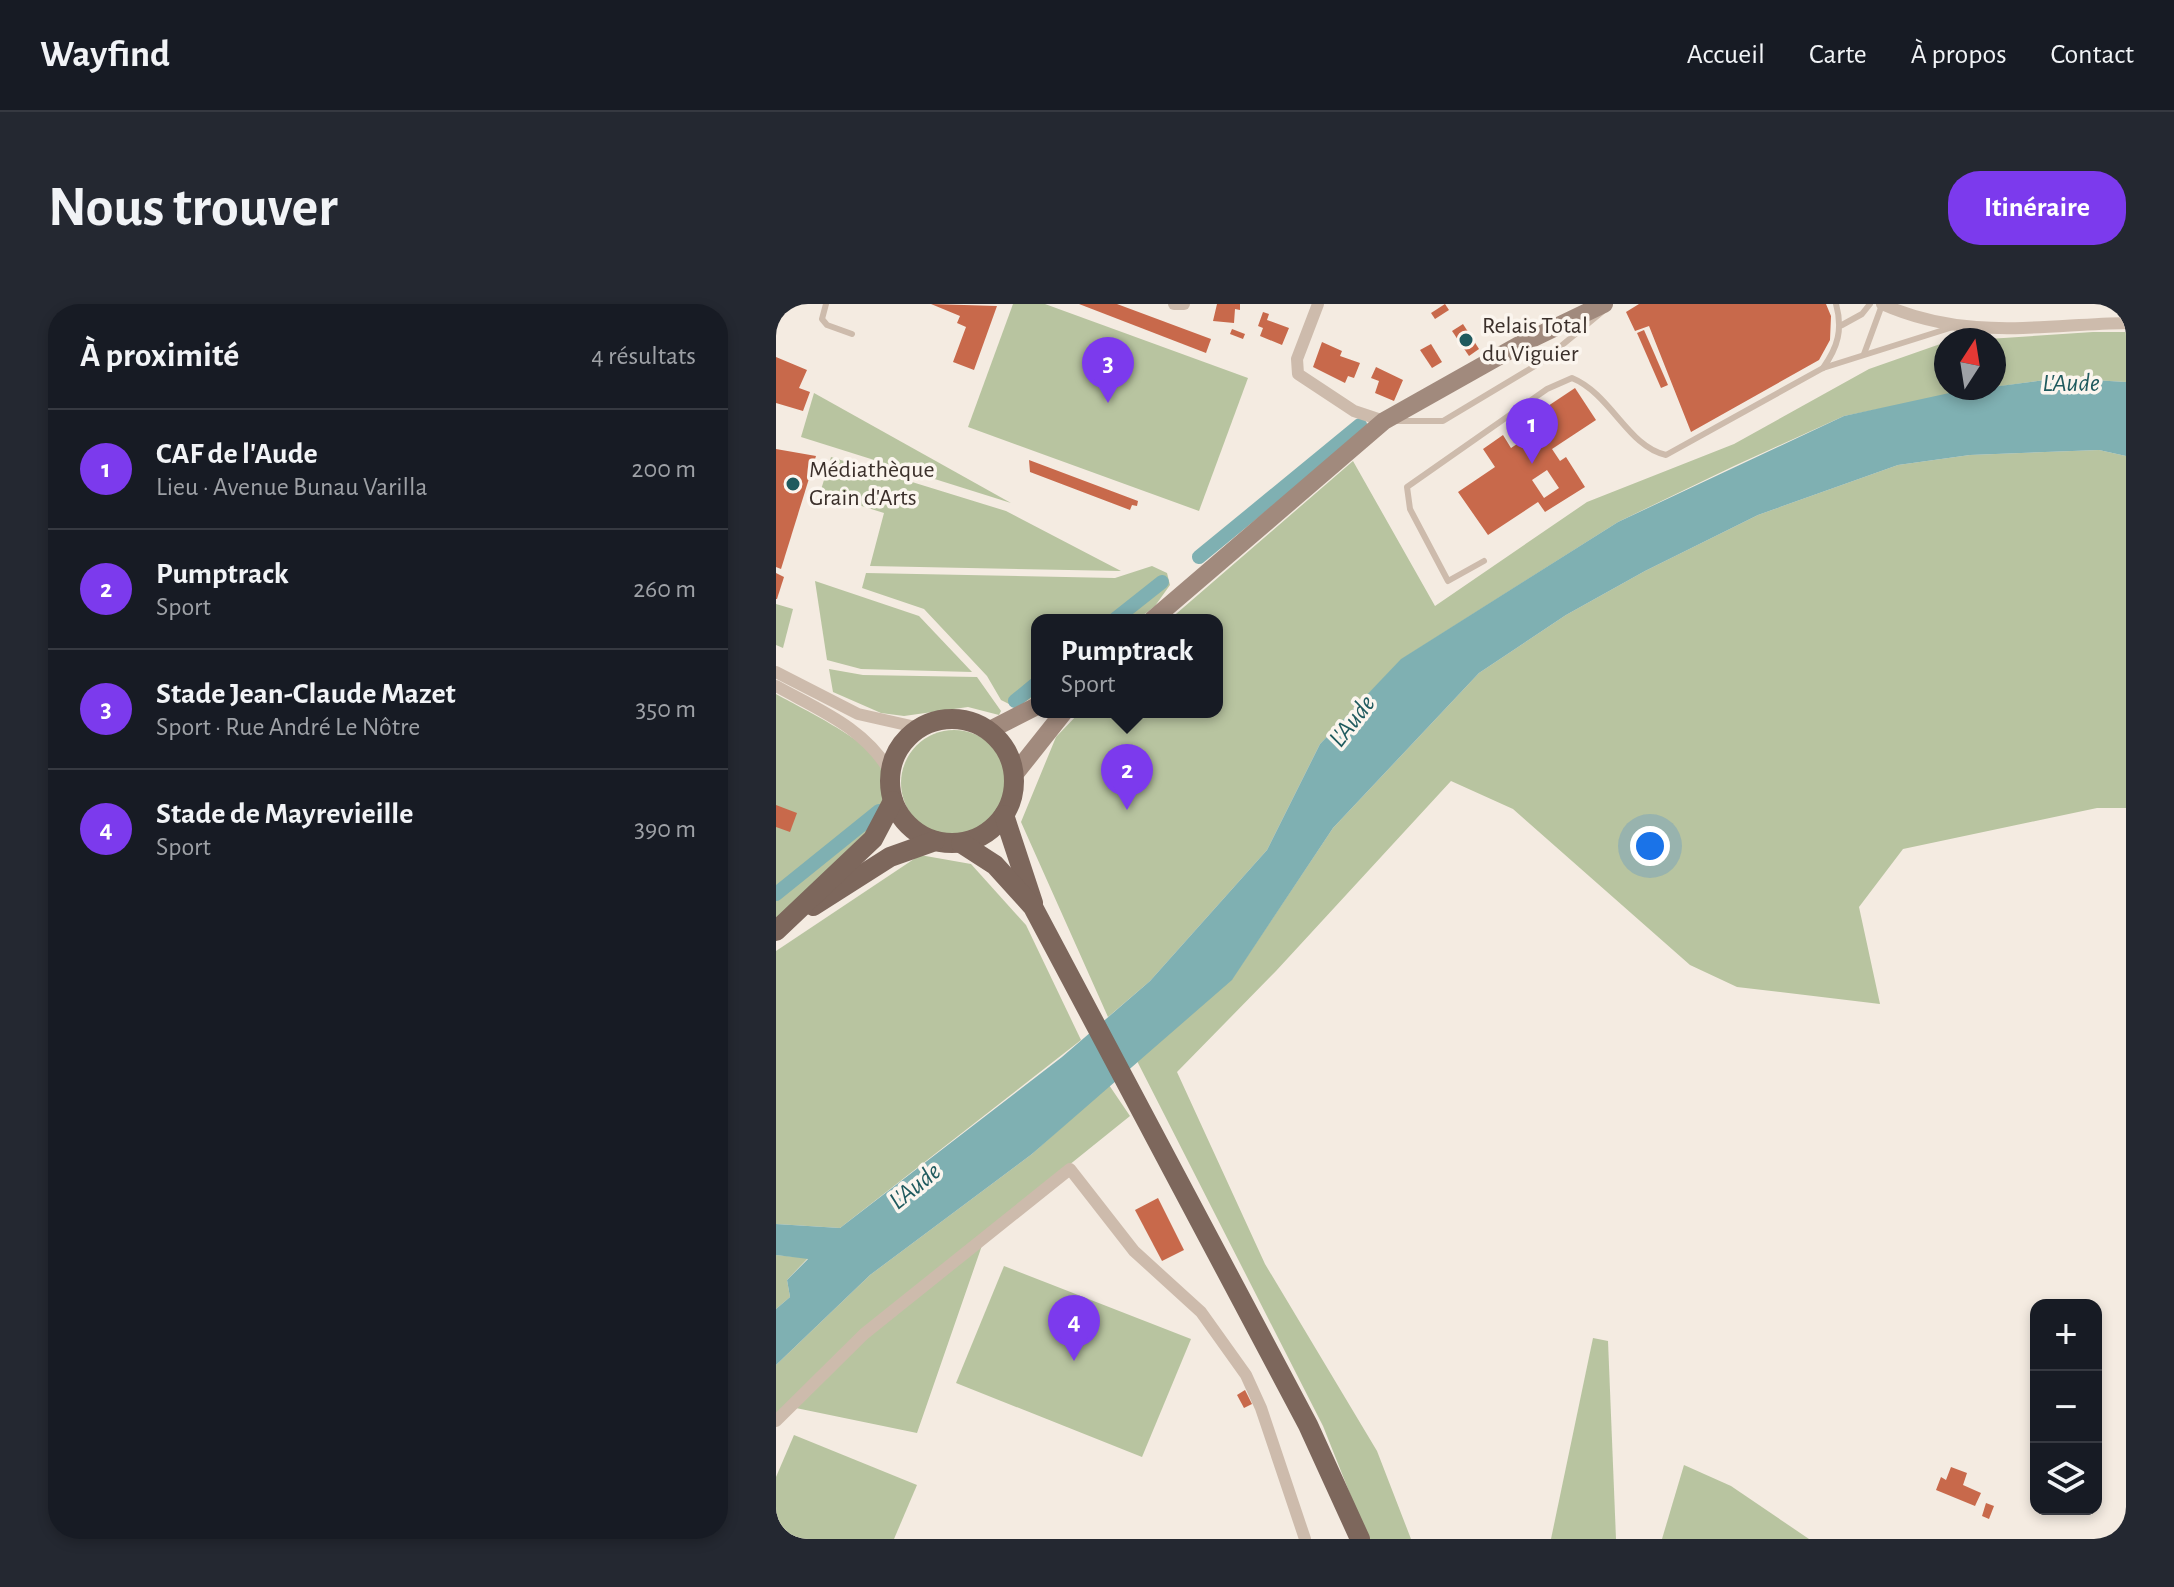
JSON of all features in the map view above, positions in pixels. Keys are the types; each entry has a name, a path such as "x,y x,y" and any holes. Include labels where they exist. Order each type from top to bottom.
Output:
{"main road":[{"path":"1519,345 1577,304"},
{"path":"1159,614 1384,421 1519,345 1607,304"},
{"path":"988,731 1031,709"},
{"path":"1014,775 1059,718"},
{"path":"784,924 890,857 935,841 961,843 986,834 1004,815 1012,796 1014,775 1006,750 988,731 955,719 920,728 900,746 890,772 893,801 908,826 935,841"},
{"path":"784,924 873,839 893,801"},
{"path":"1004,815 1033,907 1273,1359 1360,1539"},
{"path":"961,843 995,865 1033,907"}],"street":[{"path":"1174,304 1184,304"},
{"path":"1318,304 1297,359 1298,374 1354,411 1384,421"},
{"path":"1882,304 1916,319 1979,330 2126,323"},
{"path":"776,672 858,714 920,728"},
{"path":"776,686 853,729 877,750 890,772"},
{"path":"776,1421 864,1334 1070,1169 1134,1251 1201,1312 1246,1375 1261,1408 1305,1539"}],"lane":[{"path":"826,304 822,319 827,325 852,334"},
{"path":"1384,421 1443,421 1543,361 1607,304"},
{"path":"1823,368 1833,354 1842,325 1836,304"},
{"path":"1842,325 1862,314 1870,304"},
{"path":"1864,354 1882,304"},
{"path":"1484,561 1448,581 1410,509 1407,487 1547,389 1572,378 1591,386 1650,452 1666,455 1823,368 1955,327"}],"green space":[{"path":"1013,304 1045,304 1248,378 1199,511 968,427"},
{"path":"2126,332 2126,382 2060,378 2006,385 2006,338"},
{"path":"1934,346 1934,398 1844,416 1618,522 1402,659 1320,744 1267,850 1150,981 1108,1017 1021,822 1056,737 1074,718 1223,718 1223,614 1176,614 1353,461 1435,606 1587,502 1734,444 1869,369"},
{"path":"814,393 1011,503 801,437"},
{"path":"2099,450 2126,456 2126,808 2097,808 1903,849 1859,907 1880,1004 1737,987 1690,965 1513,809 1451,781 1276,971 1177,1072 1265,1264 1377,1451 1411,1539 1368,1539 1323,1426 1137,1061 1232,979 1333,828 1479,673 1566,615 1645,571 1758,515 1898,465 1970,455"},
{"path":"831,457 1006,511 1121,571 870,566 884,513 820,493"},
{"path":"1152,566 1167,573 1170,585 1155,606 1145,614 1031,614 1031,698 1015,707 1001,700 987,676 924,609 862,588 866,573 1115,578"},
{"path":"815,581 919,616 972,672 861,669 827,660"},
{"path":"776,604 793,609 783,648 776,645"},
{"path":"829,669 863,675 977,677 1001,711 999,715 968,707 904,716 881,713 833,692"},
{"path":"776,694 833,725 873,754 883,776 884,790 881,818 776,919"},
{"path":"954,730 974,734 992,745 1003,763 1007,783 1003,803 992,821 974,832 954,836 934,832 916,821 905,803 901,783 905,763 916,745 934,734"},
{"path":"920,855 971,864 1026,925 1081,1040 840,1228 776,1224 776,951"},
{"path":"1109,1085 1130,1116 987,1231 917,1433 791,1407 776,1427 776,1365 870,1275 1032,1154"},
{"path":"776,1255 808,1258 787,1280 790,1297 776,1309"},
{"path":"1004,1266 1191,1339 1142,1457 956,1383"},
{"path":"1593,1338 1608,1341 1616,1539 1551,1539"},
{"path":"794,1435 917,1485 894,1539 776,1539 776,1477"},
{"path":"1684,1465 1731,1486 1809,1539 1662,1539"}],"water":[{"name":"L'Aude","path":"2060,378 2126,382 2126,456 2099,450 1970,455 1898,465 1758,515 1645,571 1566,615 1479,673 1333,828 1232,980 1032,1154 870,1275 776,1365 776,1309 790,1297 787,1280 808,1259 776,1255 776,1224 840,1228 1062,1057 1150,981 1267,850 1320,744 1401,659 1618,522 1844,416 1934,396 1934,400 2006,400 2006,385"}],"building":[{"path":"931,304 997,306 974,370 953,362 966,327 957,323 960,316"},
{"path":"1079,304 1117,304 1211,339 1206,353"},
{"path":"1217,304 1240,304 1240,310 1235,309 1234,323 1213,321"},
{"path":"1445,304 1449,310 1435,319 1431,313"},
{"path":"1639,304 1826,304 1831,316 1830,340 1819,360 1691,432 1649,326 1635,331 1626,312"},
{"path":"1263,312 1269,314 1267,320 1289,328 1282,345 1260,336 1263,328 1258,326"},
{"path":"1463,324 1479,349 1469,356 1452,331"},
{"path":"1232,329 1245,334 1243,339 1230,334"},
{"path":"1644,330 1668,385 1661,388 1637,333"},
{"path":"1322,342 1342,351 1340,356 1360,363 1354,378 1348,376 1345,383 1313,367"},
{"path":"1431,344 1442,362 1432,368 1420,350"},
{"path":"776,357 807,370 799,388 810,392 803,411 776,403"},
{"path":"1376,367 1403,380 1394,401 1375,393 1379,381 1371,378"},
{"path":"1575,388 1596,420 1552,449 1560,461 1566,457 1585,487 1545,512 1538,502 1488,535 1458,492 1495,467 1483,449 1503,435 1511,448 1529,436 1521,424","holes":["1547,470 1559,488 1544,498 1532,480"]},
{"path":"776,449 816,456 781,569 776,567"},
{"path":"1029,460 1138,501 1137,506 1132,505 1130,510 1030,472"},
{"path":"776,573 784,577 777,599 776,599"},
{"path":"776,805 797,813 790,832 776,827"},
{"path":"1158,1198 1184,1250 1162,1261 1135,1210"},
{"path":"1245,1390 1252,1404 1244,1408 1237,1395"},
{"path":"1951,1467 1967,1473 1963,1485 1981,1493 1975,1506 1936,1490 1941,1477 1946,1480"},
{"path":"1986,1503 1994,1506 1989,1519 1982,1516"}],"waterway":[{"path":"1199,557 1360,425"},
{"path":"1122,614 1162,582"},
{"path":"1015,701 1031,688"},
{"path":"776,894 879,811"}],"place":[{"name":"Relais Total du Viguier","path":"1466,340"},
{"name":"Stade Jean-Claude Mazet","path":"1108,403"},
{"name":"CAF de l'Aude","path":"1532,464"},
{"name":"Médiathèque Grain d'Arts","path":"793,484"},
{"name":"Pumptrack","path":"1127,810"},
{"name":"Stade de Mayrevieille","path":"1074,1361"}]}
